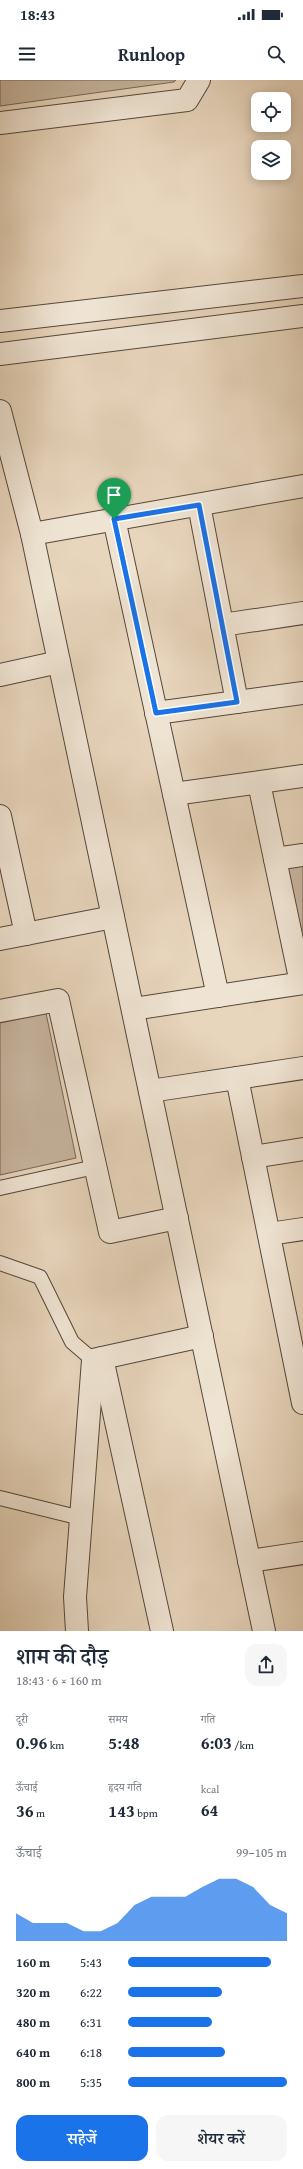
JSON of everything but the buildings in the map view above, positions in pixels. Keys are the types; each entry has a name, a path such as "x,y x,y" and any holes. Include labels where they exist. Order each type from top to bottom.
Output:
{"street":[{"path":"0,123 186,100 199,80"},
{"path":"0,321 303,286"},
{"path":"0,354 303,316"},
{"path":"0,411 32,534 60,662 264,1631"},
{"path":"32,534 303,486"},
{"path":"199,505 237,702"},
{"path":"114,519 218,996"},
{"path":"222,625 303,612"},
{"path":"0,676 60,662"},
{"path":"156,713 303,693"},
{"path":"174,794 303,776"},
{"path":"133,1009 302,983 259,783"},
{"path":"0,816 26,934"},
{"path":"275,859 303,855"},
{"path":"0,939 113,917"},
{"path":"0,1012 58,1000 110,1232 177,1218"},
{"path":"150,1091 303,1068"},
{"path":"237,1078 303,1403"},
{"path":"253,1156 303,1149"},
{"path":"269,1234 303,1229"},
{"path":"98,1359 202,1336"},
{"path":"77,1631 75,1597 81,1518 98,1359"},
{"path":"98,1359 162,1631"},
{"path":"249,1561 303,1553"}],"lane":[{"path":"0,1188 95,1167"},
{"path":"0,1263 40,1277 72,1342 98,1359"},
{"path":"0,1498 81,1518"}],"shaded area":[{"path":"0,80 176,80 174,82 0,106"},
{"path":"303,860 303,966 283,863"},
{"path":"46,1013 76,1158 0,1175 0,1023"}],"route":[{"path":"199,505 237,702 156,713 114,519 199,505"}]}
